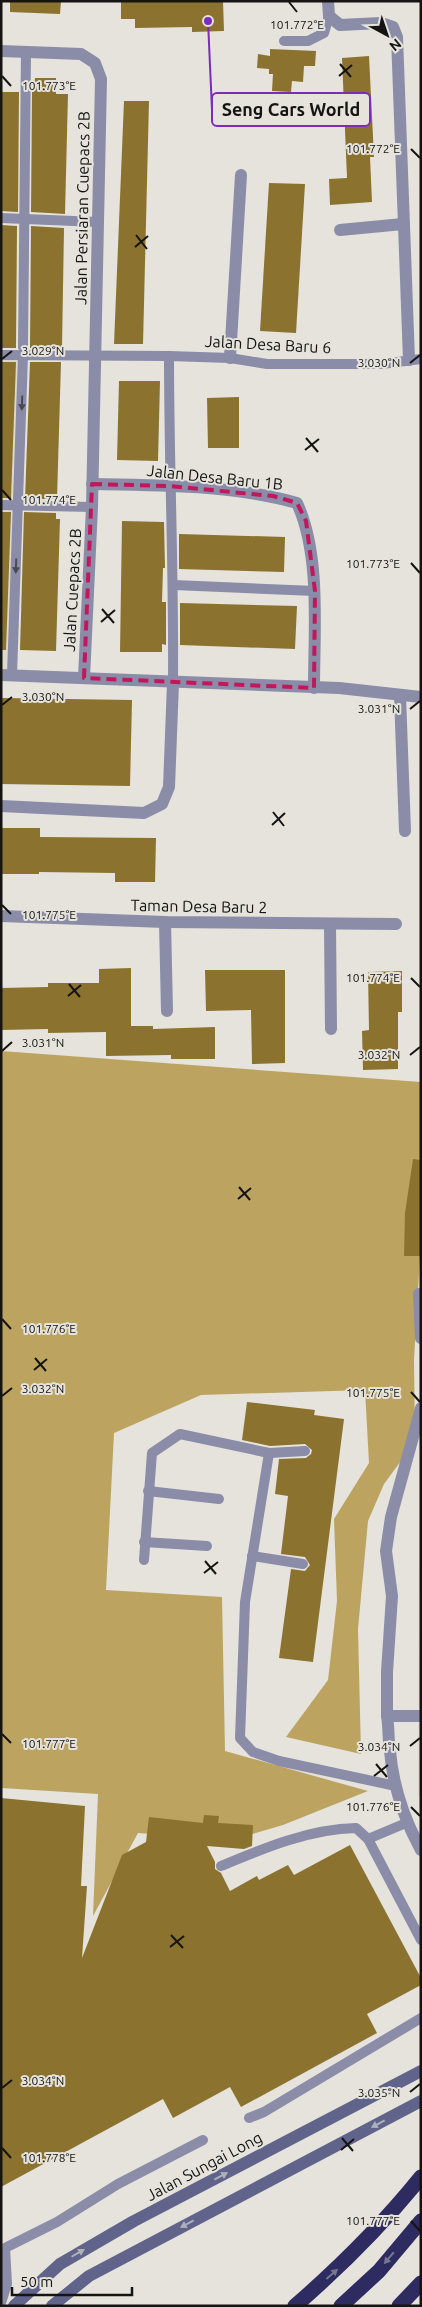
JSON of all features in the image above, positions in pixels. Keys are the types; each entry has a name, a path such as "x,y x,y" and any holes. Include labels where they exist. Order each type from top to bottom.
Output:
{"highway":[{"path":"295,2306 338,2268 396,2208 421,2177"},
{"path":"340,2306 379,2271 421,2221"},
{"path":"399,2306 421,2283"}],"street":[{"path":"328,1 329,16"},
{"name":"Jalan Desa Baru 6","path":"329,16 340,25 381,23 393,27 398,37 403,224 415,360"},
{"path":"1,51 26,51"},
{"name":"Jalan Persiaran Cuepacs 2B","path":"26,51 81,54 95,63 101,80 96,354"},
{"path":"230,358 241,175"},
{"path":"340,230 403,224"},
{"name":"Jalan Cuepacs 2B","path":"84,678 92,507 96,354"},
{"name":"Jalan Desa Baru 1B","path":"92,484 169,486 274,496 297,503 306,521 315,591 314,688"},
{"path":"7,675 339,688 400,696 421,696"},
{"path":"1,806 144,813 162,804 169,787 173,683"},
{"path":"400,696 405,831"},
{"name":"Taman Desa Baru 2","path":"1,916 164,922 330,925 396,924"},
{"path":"164,922 168,1011"},
{"path":"330,925 331,1029"},
{"path":"419,1294 421,1338"},
{"path":"421,1408 391,1517 386,1551 392,1596 387,1672 387,1716 390,1752 396,1786 406,1823 421,1850"},
{"path":"387,1716 421,1716"},
{"name":"Jalan Sungai Long","path":"14,2306 60,2264 134,2221 421,2070"},
{"path":"52,2306 89,2276 421,2101"}],"lane":[{"path":"284,42 308,41 324,33 329,16"},
{"path":"7,675 18,505 23,351 26,51"},
{"path":"1,218 98,222"},
{"name":"Jalan Desa Baru 6","path":"1,354 23,351 230,358 268,364 382,364 415,360"},
{"path":"169,356 169,486 174,585 173,683"},
{"path":"1,505 92,507"},
{"path":"174,585 315,591"},
{"path":"144,1560 152,1453 180,1434 269,1453 305,1451"},
{"path":"269,1453 245,1602 240,1738 253,1752 279,1761 396,1786"},
{"path":"148,1491 219,1499"},
{"path":"144,1542 207,1546"},
{"path":"252,1556 303,1564"},
{"path":"368,1839 406,1823"},
{"path":"221,1866 273,1844 342,1828 356,1828 368,1839 421,1940"},
{"path":"249,2118 264,2112 421,2018"},
{"path":"1,2304 7,2284 3,2246 57,2222 118,2184 202,2140"}],"highlighted area":[{"path":"92,484 169,486 273,496 297,503 306,521 315,591 314,688 84,678"}],"shaded area":[{"path":"1,358 20,358 9,670 1,669"},
{"path":"1,1051 421,1082 420,1256 414,1360 415,1442 384,1484 368,1521 358,1629 361,1754 286,1737 328,1680 337,1601 334,1519 369,1463 365,1390 201,1395 114,1433 106,1590 222,1597 225,1751 368,1791 283,1825 232,1840 138,1833 93,1916 98,1794 1,1788"},
{"path":"419,1568 421,1568 421,1796 418,1796"}],"building":[{"path":"10,1 61,1 60,14 10,12"},
{"path":"121,1 223,1 224,31 192,32 192,27 135,28 135,19 121,19"},
{"path":"270,49 316,51 315,66 304,66 303,82 292,81 291,92 272,91 273,74 269,74 269,69 257,68 258,54 270,56"},
{"path":"369,56 374,157 370,157 372,202 330,205 329,179 347,178 342,58"},
{"path":"35,78 56,78 56,94 68,94 65,214 31,212 32,92 34,92"},
{"path":"1,92 19,92 18,212 1,211"},
{"path":"124,101 149,101 143,344 114,344"},
{"path":"269,183 305,184 296,333 260,331"},
{"path":"1,225 17,226 16,348 1,348"},
{"path":"31,226 64,228 62,348 30,348"},
{"path":"1,362 16,362 11,498 1,498"},
{"path":"30,362 61,362 57,499 25,499"},
{"path":"119,381 160,381 158,461 117,460"},
{"path":"239,397 239,448 208,448 207,398"},
{"path":"1,512 11,512 6,650 1,650"},
{"path":"24,512 56,513 56,519 60,519 56,651 20,650"},
{"path":"122,521 164,522 165,568 163,568 162,602 166,602 166,645 162,644 162,652 120,652"},
{"path":"179,534 285,537 284,572 179,569"},
{"path":"180,603 297,606 295,649 180,645"},
{"path":"1,698 132,700 130,786 1,784"},
{"path":"1,828 40,828 40,837 156,838 155,882 115,882 115,873 39,872 39,874 1,874"},
{"path":"131,968 131,1026 153,1026 153,1029 215,1027 215,1059 171,1059 171,1055 106,1056 106,1032 48,1033 48,1029 1,1030 1,988 48,987 48,983 99,983 99,969"},
{"path":"205,970 285,970 285,1063 252,1064 251,1010 206,1011"},
{"path":"402,971 402,1012 398,1012 398,1069 363,1070 362,1031 369,1030 368,972"},
{"path":"413,1159 421,1160 421,1256 404,1256 405,1213"},
{"path":"247,1402 315,1410 314,1415 344,1419 313,1662 279,1658 291,1569 305,1571 310,1565 305,1557 281,1554 288,1496 275,1494 279,1459 306,1458 311,1454 312,1450 305,1444 270,1446 242,1440"},
{"path":"1,1798 85,1806 81,1886 87,1886 82,1958 122,1855 146,1842 149,1817 203,1823 204,1815 219,1816 218,1823 253,1825 252,1846 244,1849 207,1846 215,1862 215,1869 221,1873 230,1891 257,1876 259,1880 288,1865 294,1875 350,1845 421,1978 421,1985 367,2014 377,2033 241,2107 230,2087 173,2118 163,2099 1,2187"}],"place":[{"name":"Seng Cars World","path":"208,21"}]}
